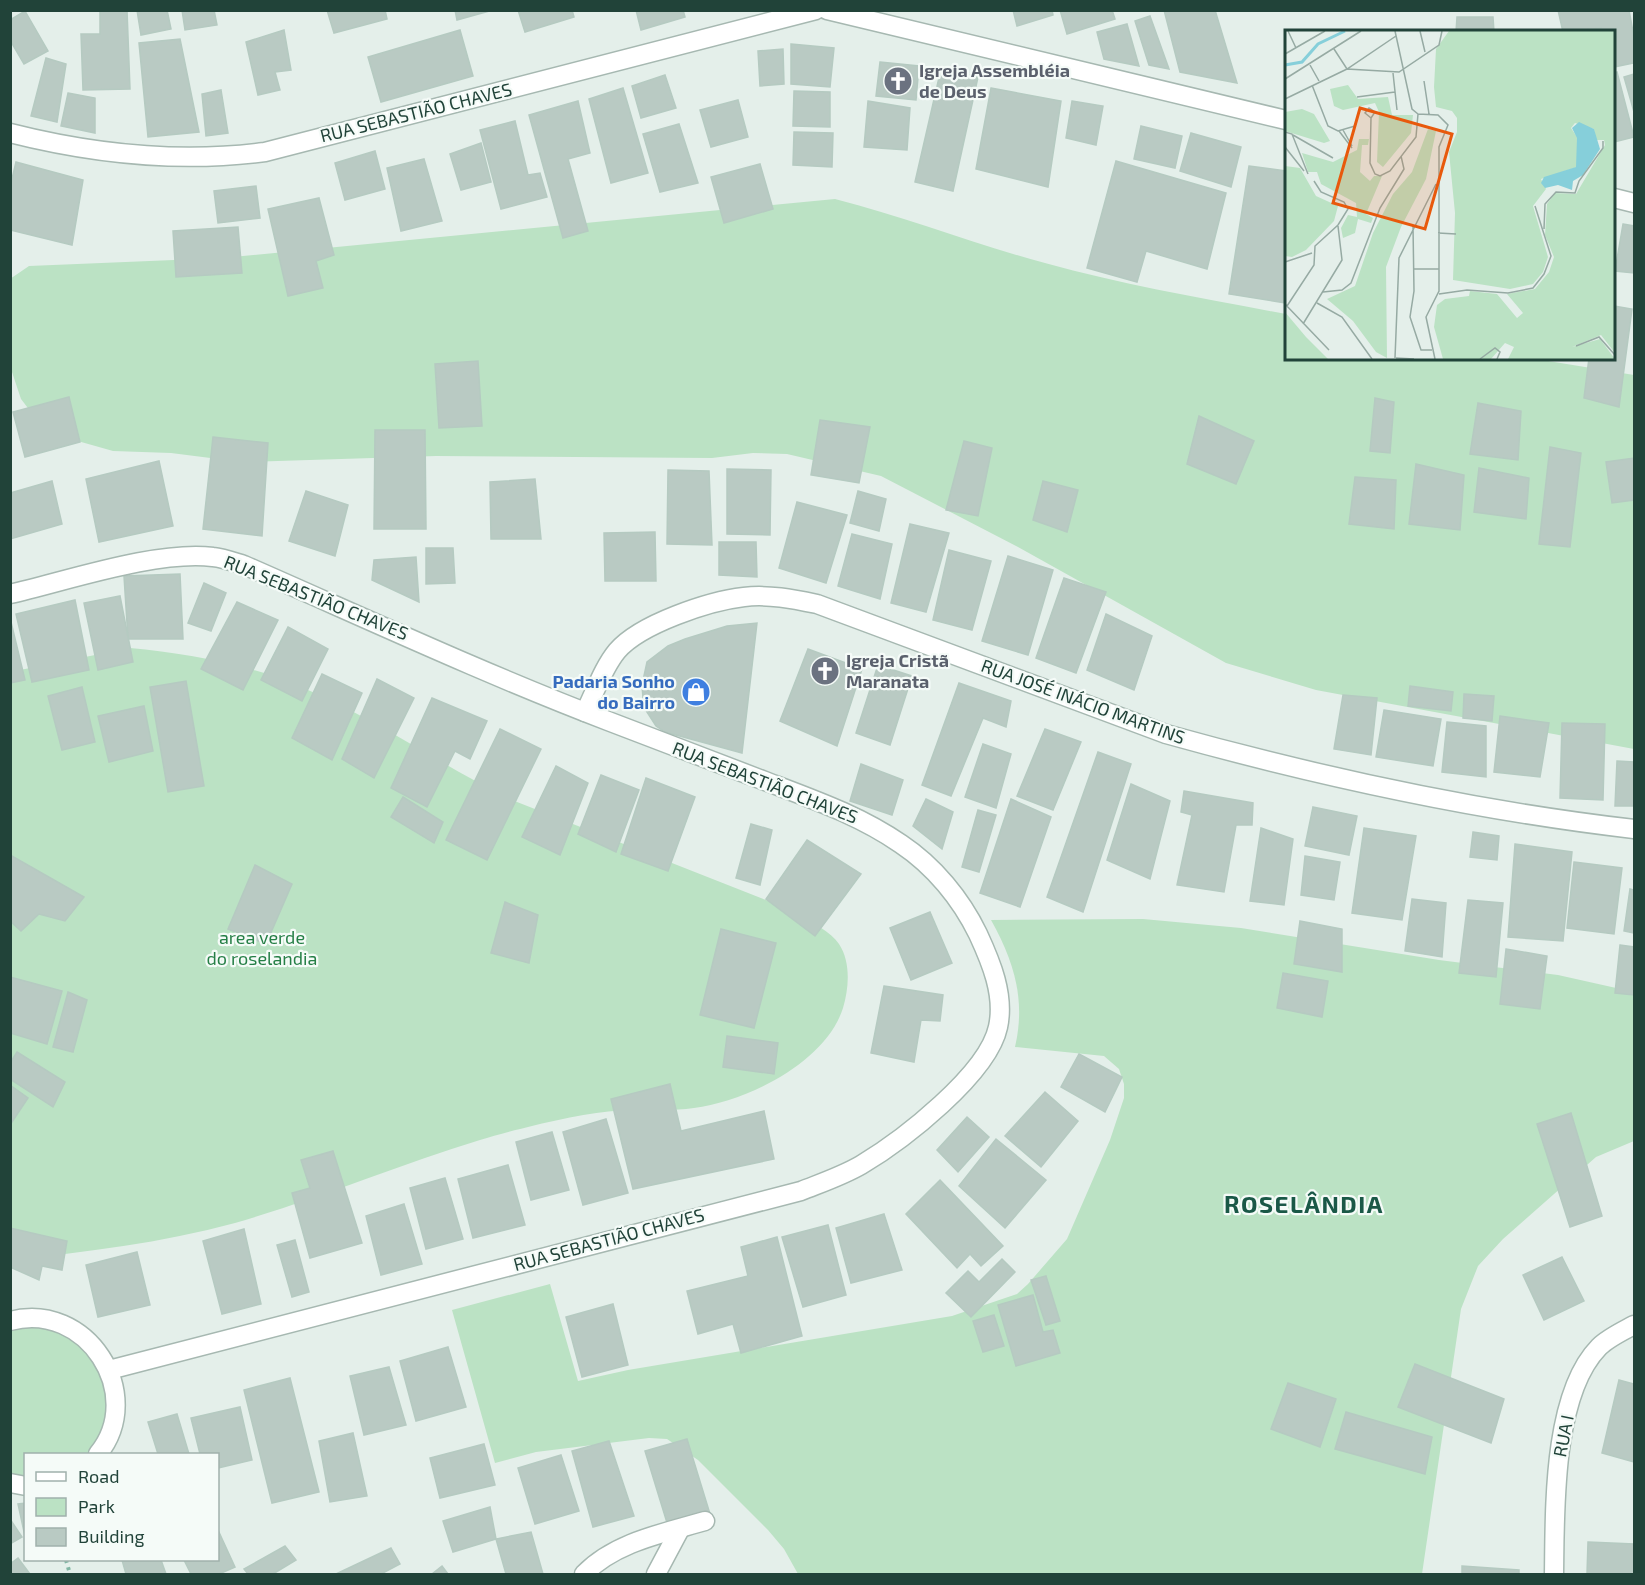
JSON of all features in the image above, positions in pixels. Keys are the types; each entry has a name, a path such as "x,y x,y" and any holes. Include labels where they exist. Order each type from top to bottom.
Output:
{"street":[{"name":"RUA SEBASTIÃO CHAVES","path":"10,133 86,149 167,156 237,156 265,152 816,10"},
{"path":"827,10 1285,120"},
{"name":"RUA SEBASTIÃO CHAVES","path":"10,594 154,560 188,555 215,557 244,565 585,712 845,812 913,852 959,901 987,953 999,1003 998,1026 989,1052 948,1096 884,1150 859,1166 822,1183 109,1370"},
{"name":"RUA JOSÉ INÁCIO MARTINS","path":"585,712 615,655 639,634 716,602 744,596 781,597 817,604 1166,734 1225,751 1503,809 1635,829"},
{"path":"10,1321 41,1319 66,1325 87,1339 109,1370 116,1393 115,1417 107,1440 99,1453"},
{"name":"RUA I","path":"1554,1575 1557,1477 1561,1442 1569,1411 1587,1364 1599,1347 1635,1325"},
{"path":"584,1575 607,1555 705,1521"},
{"path":"656,1575 680,1528"}],"green space":[{"path":"835,199 1075,271 1285,314 1285,360 1542,360 1634,375 1634,749 1316,690 1226,663 1018,547 881,476 787,454 753,453 712,458 436,456 242,462 171,453 113,451 60,436 34,416 21,399 11,369 10,279 29,266 222,258"},
{"name":"area verde do roselandia","path":"130,648 213,660 254,670 294,684 350,710 512,800 799,913 826,931 839,944 846,959 847,992 834,1028 803,1062 782,1076 760,1088 715,1104 684,1109 624,1110 547,1122 449,1150 235,1223 152,1241 11,1260 10,672"},
{"path":"1143,919 1241,928 1439,960 1558,975 1634,992 1634,1141 1596,1157 1503,1239 1478,1266 1461,1309 1422,1574 798,1574 784,1549 768,1530 698,1460 667,1439 649,1438 536,1452 495,1463 452,1310 550,1284 578,1381 628,1370 952,1316 1017,1294 1067,1239 1110,1140 1124,1098 1124,1084 1119,1069 1104,1056 1015,1047 1019,1013 1016,981 1006,951 991,920"},
{"path":"25,1327 54,1329 91,1353 109,1393 107,1423 90,1453 24,1453 24,1478 11,1474 10,1330"}],"building":[{"path":"100,10 127,10 130,89 83,90 81,34 100,34"},
{"path":"137,10 167,10 171,29 141,35"},
{"path":"182,10 214,10 217,25 185,30"},
{"path":"327,10 385,10 387,19 334,33"},
{"path":"455,10 493,10 457,20"},
{"path":"518,10 572,10 574,17 525,32"},
{"path":"636,10 683,10 685,17 641,30"},
{"path":"1013,10 1052,10 1053,15 1017,26"},
{"path":"1060,10 1112,10 1115,19 1067,34"},
{"path":"1164,10 1215,10 1237,83 1180,72"},
{"path":"1558,10 1629,10 1634,37 1634,63 1615,67 1615,30 1601,30 1601,28 1563,30"},
{"path":"25,11 48,51 24,64 10,40 10,20"},
{"path":"1150,16 1169,69 1149,65 1135,21"},
{"path":"1457,17 1493,17 1494,30 1456,30"},
{"path":"1127,24 1139,66 1104,59 1097,32"},
{"path":"284,30 291,70 275,72 280,90 258,95 246,42"},
{"path":"460,30 473,76 381,102 368,57"},
{"path":"180,39 199,132 148,137 139,43"},
{"path":"791,44 834,48 830,87 791,84"},
{"path":"783,49 784,84 760,86 758,51"},
{"path":"46,58 66,64 57,122 31,116"},
{"path":"880,62 919,66 916,100 876,96"},
{"path":"941,69 978,77 953,191 915,182"},
{"path":"1617,72 1634,137 1615,142 1615,73"},
{"path":"1634,74 1634,112 1624,77"},
{"path":"665,75 676,108 641,118 632,86"},
{"path":"623,88 648,173 611,183 589,99"},
{"path":"991,88 1061,101 1048,187 976,169"},
{"path":"221,90 228,133 206,136 202,94"},
{"path":"794,91 830,92 830,127 793,126"},
{"path":"68,93 95,98 95,133 61,126"},
{"path":"738,100 748,137 711,147 700,110"},
{"path":"578,101 590,153 568,159 588,231 563,238 529,115"},
{"path":"868,101 910,108 907,150 864,147"},
{"path":"1072,101 1103,106 1096,145 1066,138"},
{"path":"515,121 528,175 540,173 547,197 501,209 480,130"},
{"path":"679,124 698,183 660,192 643,134"},
{"path":"1141,126 1182,136 1175,168 1134,159"},
{"path":"794,132 833,133 832,167 793,165"},
{"path":"1191,133 1241,147 1231,187 1180,171"},
{"path":"481,143 491,182 461,190 450,154"},
{"path":"375,151 385,189 345,200 335,163"},
{"path":"424,159 442,221 401,231 387,168"},
{"path":"1116,161 1226,193 1207,269 1146,251 1137,282 1087,268"},
{"path":"16,162 83,180 72,245 10,230 10,187"},
{"path":"760,164 773,209 724,223 711,177"},
{"path":"1249,166 1285,171 1285,303 1229,294"},
{"path":"256,186 260,218 218,223 214,191"},
{"path":"319,198 334,255 316,261 323,288 288,296 268,209"},
{"path":"1623,224 1634,226 1634,273 1615,271"},
{"path":"238,227 242,273 176,277 173,231"},
{"path":"1615,306 1632,309 1619,407 1584,398 1589,360 1615,360"},
{"path":"478,361 482,426 439,428 435,364"},
{"path":"69,397 80,442 25,457 13,412"},
{"path":"1375,398 1394,402 1390,453 1370,451"},
{"path":"1478,403 1521,411 1518,460 1470,454"},
{"path":"1199,416 1254,441 1236,484 1187,464"},
{"path":"820,420 870,427 859,483 811,475"},
{"path":"375,430 425,430 426,529 374,529"},
{"path":"213,437 268,443 262,536 203,529"},
{"path":"964,441 992,448 978,516 946,510"},
{"path":"1550,447 1581,453 1570,547 1539,544"},
{"path":"1634,458 1634,500 1612,503 1606,462"},
{"path":"159,461 173,526 99,542 86,479"},
{"path":"1416,464 1464,475 1460,530 1409,524"},
{"path":"1479,468 1529,478 1526,519 1474,512"},
{"path":"727,469 771,470 770,535 727,534"},
{"path":"668,470 709,471 712,545 667,544"},
{"path":"1355,477 1396,480 1394,529 1349,524"},
{"path":"535,479 541,539 491,539 490,482"},
{"path":"52,481 62,524 10,539 10,493"},
{"path":"1043,481 1078,490 1067,532 1033,520"},
{"path":"306,491 348,505 335,556 289,541"},
{"path":"858,491 886,499 879,531 850,523"},
{"path":"797,502 847,515 826,583 779,568"},
{"path":"910,524 949,533 926,612 891,603"},
{"path":"655,532 656,581 605,581 604,533"},
{"path":"852,534 892,544 880,599 838,586"},
{"path":"719,542 756,542 757,577 719,575"},
{"path":"426,548 453,548 455,583 426,584"},
{"path":"949,550 991,561 972,630 933,620"},
{"path":"1008,556 1053,570 1028,655 982,641"},
{"path":"416,557 419,602 372,580 374,560"},
{"path":"180,574 183,639 128,639 124,576"},
{"path":"1064,578 1106,592 1076,673 1036,658"},
{"path":"204,583 226,593 211,631 188,623"},
{"path":"120,596 133,662 98,670 84,603"},
{"path":"75,600 89,670 32,682 16,614"},
{"path":"237,602 278,620 243,690 201,669"},
{"path":"1106,614 1152,636 1134,690 1087,670"},
{"path":"10,622 25,680 10,683"},
{"name":"Padaria Sonho do Bairro","path":"757,623 742,753 665,732 656,726 645,709 643,698 642,685 647,662 668,646 685,639 727,626"},
{"path":"288,627 328,649 302,701 261,680"},
{"path":"808,649 862,669 837,746 780,721"},
{"path":"878,665 912,676 890,745 856,733"},
{"path":"322,674 362,693 332,760 292,738"},
{"path":"377,679 414,698 374,778 342,759"},
{"path":"186,681 204,786 168,792 150,687"},
{"path":"959,683 1011,701 1006,727 983,718 951,796 922,785"},
{"path":"1410,686 1453,692 1451,711 1408,706"},
{"path":"82,687 95,742 62,750 48,696"},
{"path":"1464,694 1494,696 1492,721 1463,718"},
{"path":"1343,695 1377,698 1371,755 1334,749"},
{"path":"432,698 487,721 470,759 455,751 427,807 391,788"},
{"path":"144,706 153,751 109,762 98,716"},
{"path":"1384,710 1441,719 1433,766 1376,757"},
{"path":"1500,716 1549,723 1540,777 1494,772"},
{"path":"1447,722 1486,726 1486,777 1442,772"},
{"path":"1562,723 1605,724 1603,800 1560,798"},
{"path":"500,729 541,749 487,860 446,840"},
{"path":"1045,729 1081,742 1053,810 1017,796"},
{"path":"983,744 1011,754 996,808 965,797"},
{"path":"1098,752 1131,764 1083,912 1047,897"},
{"path":"1617,761 1634,762 1634,806 1615,806"},
{"path":"861,764 903,780 892,815 850,801"},
{"path":"556,766 588,783 560,855 522,837"},
{"path":"601,775 639,790 616,852 578,834"},
{"path":"646,778 695,797 668,871 621,854"},
{"path":"1131,784 1170,801 1150,879 1107,860"},
{"path":"1184,791 1253,803 1252,825 1236,825 1224,892 1177,885 1192,815 1181,812"},
{"path":"403,797 443,822 434,843 391,817"},
{"path":"926,799 953,812 942,849 913,826"},
{"path":"1011,799 1051,817 1020,907 980,893"},
{"path":"1313,807 1357,816 1349,855 1305,846"},
{"path":"978,810 996,815 979,872 962,867"},
{"path":"751,824 772,830 760,885 736,878"},
{"path":"1261,828 1293,839 1284,905 1250,901"},
{"path":"1364,828 1416,836 1402,920 1352,913"},
{"path":"1473,832 1499,836 1497,860 1470,857"},
{"path":"807,840 861,874 815,936 766,899"},
{"path":"1515,844 1572,852 1563,941 1508,937"},
{"path":"10,855 84,897 65,921 39,914 21,931 10,921"},
{"path":"1305,856 1340,862 1334,900 1301,895"},
{"path":"1574,862 1622,868 1614,934 1567,928"},
{"path":"255,865 292,884 266,944 228,929"},
{"path":"1630,889 1634,890 1634,933 1624,931"},
{"path":"1412,899 1446,903 1442,957 1405,951"},
{"path":"1468,900 1503,903 1496,977 1459,973"},
{"path":"505,902 538,915 529,963 491,953"},
{"path":"930,912 952,963 911,980 890,928"},
{"path":"1300,921 1342,929 1342,972 1294,964"},
{"path":"721,929 776,943 754,1028 700,1015"},
{"path":"1620,945 1634,947 1634,995 1615,993"},
{"path":"1506,949 1547,956 1540,1009 1500,1004"},
{"path":"1283,973 1328,981 1322,1017 1277,1008"},
{"path":"10,977 62,991 47,1044 10,1033"},
{"path":"884,986 943,995 940,1021 921,1020 914,1062 871,1053"},
{"path":"68,992 87,1000 73,1052 53,1047"},
{"path":"727,1036 778,1043 774,1074 723,1067"},
{"path":"17,1052 65,1082 53,1107 10,1079 10,1063"},
{"path":"1079,1054 1122,1077 1105,1112 1061,1087"},
{"path":"670,1084 681,1131 764,1111 774,1159 633,1189 611,1099"},
{"path":"10,1085 28,1098 10,1125"},
{"path":"1045,1092 1078,1121 1041,1167 1005,1136"},
{"path":"1571,1113 1602,1216 1570,1227 1537,1124"},
{"path":"967,1117 989,1137 958,1172 937,1150"},
{"path":"606,1119 628,1193 583,1205 563,1132"},
{"path":"552,1132 569,1190 531,1200 516,1142"},
{"path":"996,1139 1046,1180 1005,1228 959,1186"},
{"path":"333,1151 362,1243 310,1258 292,1193 310,1188 301,1160"},
{"path":"508,1165 525,1225 473,1238 458,1179"},
{"path":"445,1178 463,1239 426,1249 410,1188"},
{"path":"940,1180 1003,1246 981,1266 970,1254 957,1268 906,1214"},
{"path":"404,1204 422,1264 381,1275 366,1216"},
{"path":"884,1214 902,1270 851,1283 836,1228"},
{"path":"828,1225 846,1295 803,1307 782,1237"},
{"path":"10,1228 67,1241 62,1270 42,1266 39,1280 10,1267"},
{"path":"244,1229 261,1304 222,1314 203,1241"},
{"path":"777,1237 802,1336 741,1353 733,1324 698,1334 687,1291 748,1276 741,1247"},
{"path":"295,1240 309,1292 292,1297 277,1245"},
{"path":"137,1252 150,1305 98,1317 86,1265"},
{"path":"1562,1257 1584,1301 1544,1320 1523,1275"},
{"path":"1002,1259 1015,1272 971,1317 946,1293 968,1271 979,1282"},
{"path":"1046,1276 1060,1321 1046,1325 1031,1280"},
{"path":"1033,1295 1043,1332 1053,1330 1060,1353 1016,1366 998,1305"},
{"path":"613,1304 628,1365 582,1377 566,1317"},
{"path":"994,1315 1004,1346 983,1352 973,1321"},
{"path":"448,1347 466,1407 416,1421 400,1361"},
{"path":"1415,1364 1504,1399 1491,1443 1398,1407"},
{"path":"389,1367 406,1425 364,1435 350,1376"},
{"path":"290,1378 319,1492 272,1503 244,1390"},
{"path":"1619,1380 1634,1384 1634,1462 1602,1453"},
{"path":"1288,1383 1336,1399 1320,1447 1271,1429"},
{"path":"240,1407 252,1460 219,1468 219,1453 200,1453 191,1418"},
{"path":"1346,1412 1432,1437 1425,1474 1335,1449"},
{"path":"177,1414 189,1453 158,1453 148,1422"},
{"path":"353,1433 367,1496 330,1502 319,1441"},
{"path":"687,1439 710,1514 668,1526 645,1451"},
{"path":"609,1441 634,1516 593,1527 572,1451"},
{"path":"484,1444 495,1485 440,1498 430,1458"},
{"path":"561,1455 579,1511 535,1524 518,1468"},
{"path":"24,1503 24,1532 18,1504"},
{"path":"490,1507 496,1539 453,1552 443,1521"},
{"path":"10,1519 22,1537 10,1544"},
{"path":"219,1532 235,1567 219,1574 191,1574 184,1561 219,1561"},
{"path":"531,1532 543,1574 506,1574 496,1539"},
{"path":"1588,1542 1634,1544 1634,1574 1587,1574"},
{"path":"285,1546 296,1560 273,1574 248,1574 244,1569"},
{"path":"391,1548 400,1564 381,1574 336,1574"},
{"path":"18,1558 30,1574 10,1574 10,1564"},
{"path":"122,1561 161,1561 166,1574 126,1574"},
{"path":"442,1566 448,1574 432,1574"},
{"path":"1462,1566 1519,1570 1519,1574 1462,1574"}],"place":[{"name":"Igreja Assembléia de Deus","path":"898,81"},
{"name":"Igreja Cristã Maranata","path":"825,671"},
{"name":"Padaria Sonho do Bairro","path":"696,692"}],"district":[{"name":"ROSELÂNDIA","path":"1304,1205"}]}
